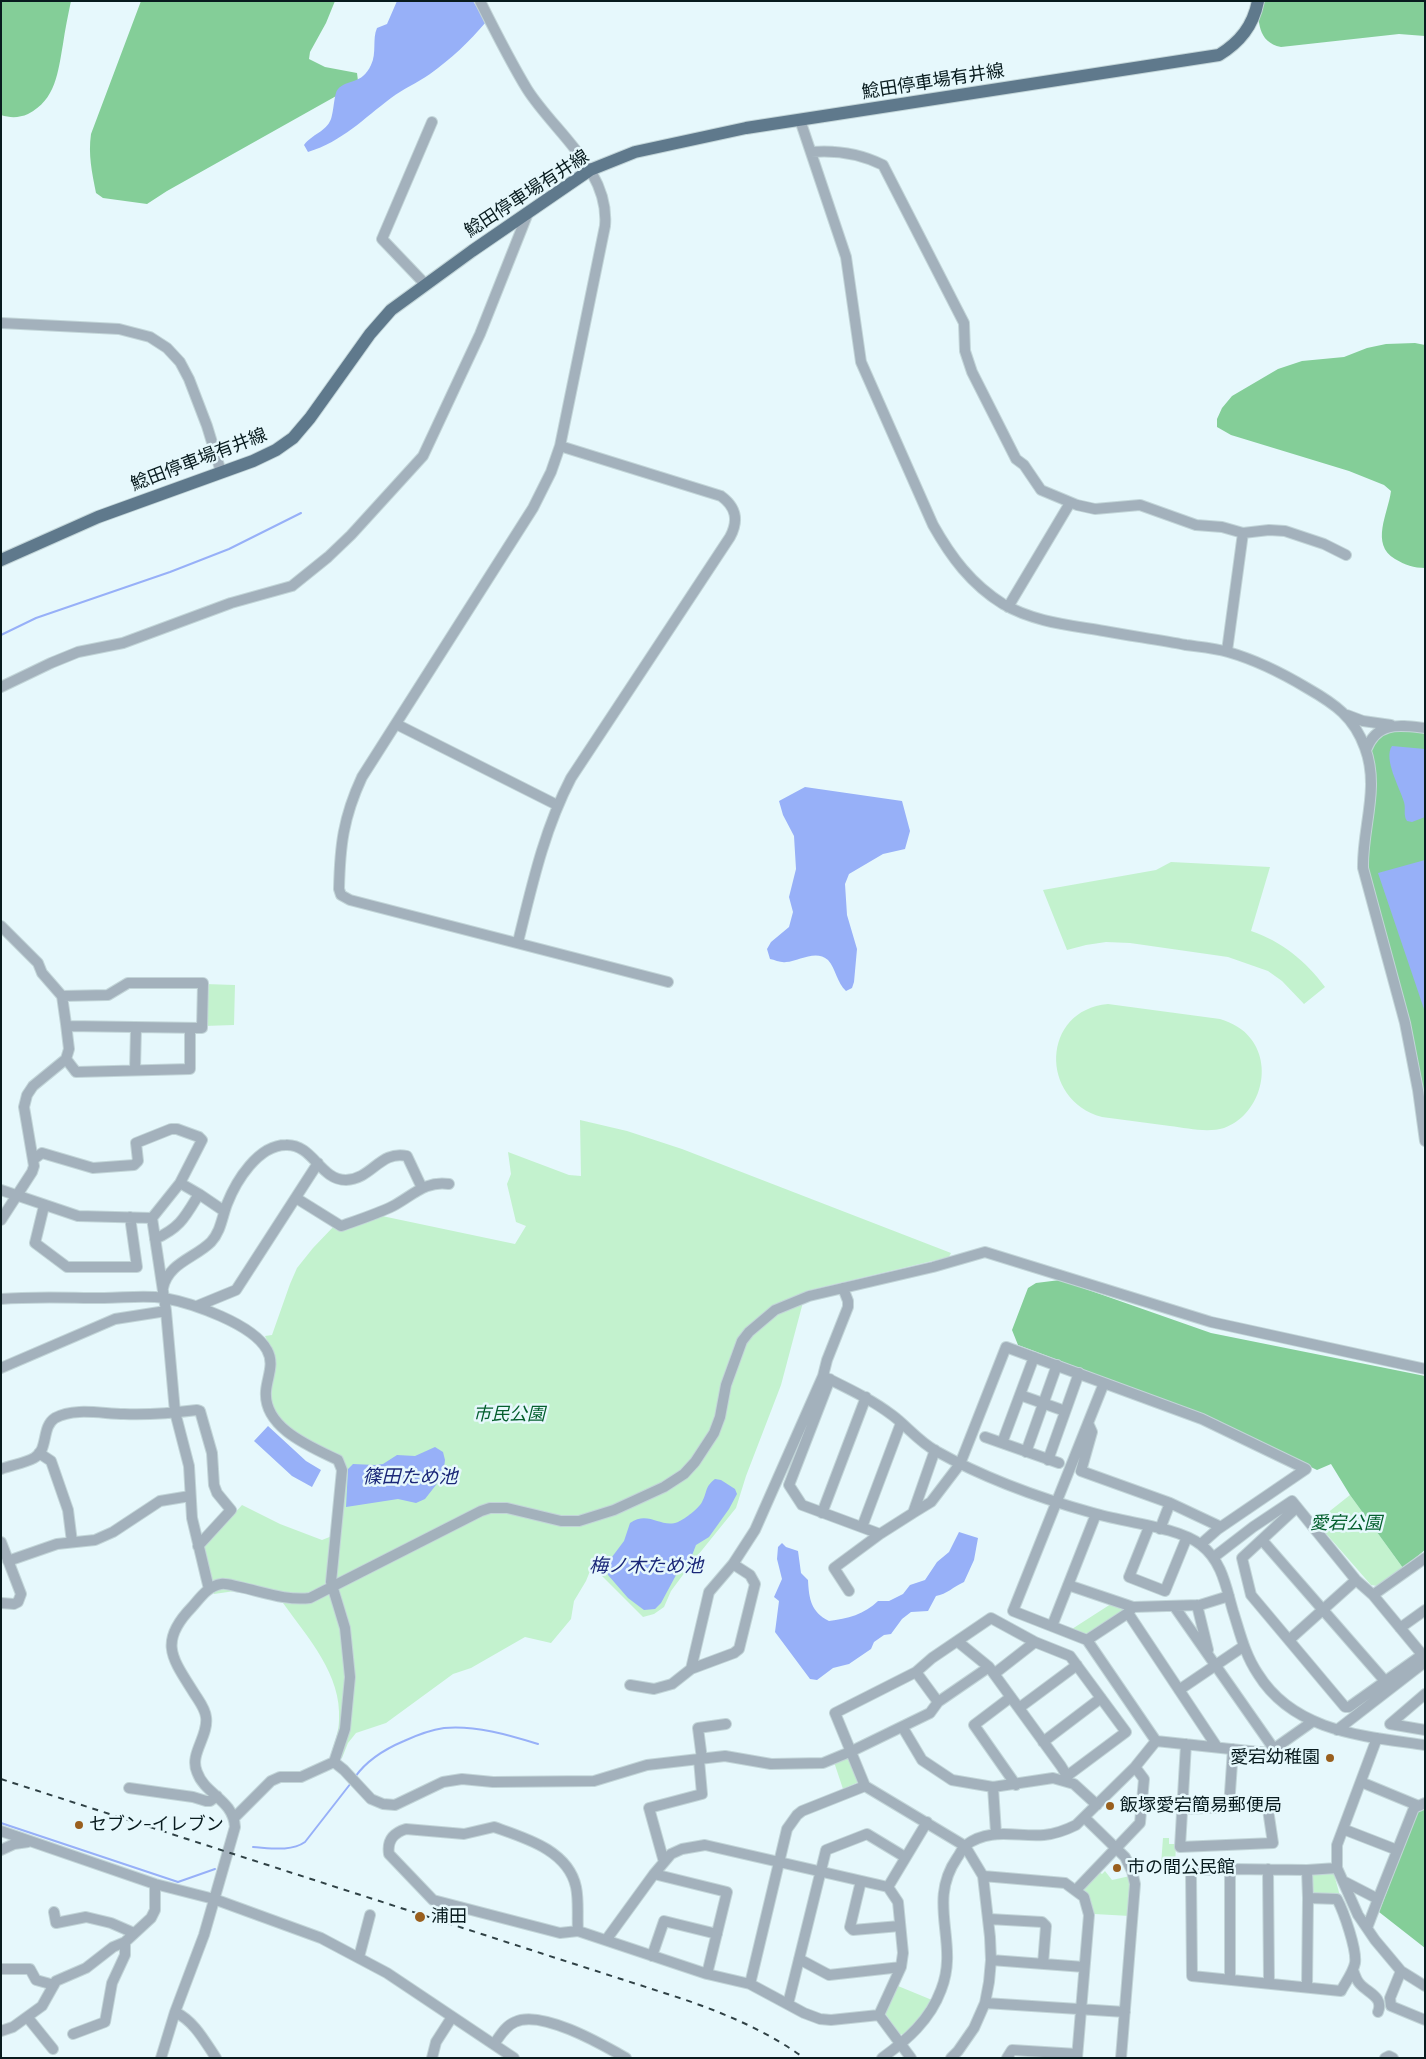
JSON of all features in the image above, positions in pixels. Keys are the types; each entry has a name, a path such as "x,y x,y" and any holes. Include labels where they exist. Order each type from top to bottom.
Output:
{"main road":[{"name":"鯰田停車場有井線","path":"1,560 98,517 253,461 276,450 293,438 310,418 370,334 391,310 425,284 590,170 635,152 746,128 1219,55 1234,46 1247,32 1258,1"}],"street":[{"path":"480,1 528,90 590,170 604,200 605,226 560,446 551,472 534,508 362,778 347,814 341,838 339,889 341,895 350,900 668,982"},
{"path":"800,120 846,257 861,362 933,525 947,550 969,578 985,592 1008,606 1038,620 1227,651 1261,663 1327,699 1346,714 1363,721 1392,726 1425,728"},
{"path":"425,284 382,239 432,122"},
{"path":"811,152 822,151 866,157 882,165 964,323 966,351 972,372 1016,459 1024,466 1041,490 1070,503 1095,509 1140,505 1196,525 1243,533 1269,530 1285,531 1324,544 1346,556"},
{"path":"1,687 78,652 123,642 231,603 292,586 328,557 351,536 423,456 470,358 528,213"},
{"path":"1,323 119,329 150,337 167,348 180,362 189,379 207,426 221,472"},
{"path":"518,942 542,848 557,805 585,754 730,537 736,519 732,506 721,496 560,446"},
{"path":"1008,606 1070,503"},
{"path":"1227,651 1243,533"},
{"path":"1346,714 1358,732 1366,750 1371,772 1372,785 1363,847 1363,868 1405,1023 1418,1090 1425,1141"},
{"path":"396,724 557,805"},
{"path":"1366,750 1369,742 1377,734 1392,726"},
{"path":"1,926 38,963 42,974 62,996 69,1049 66,1059 33,1086 27,1095 24,1107 34,1159 32,1172 1,1220"},
{"path":"62,996 108,995 128,983 203,983 202,1028 67,1026"},
{"path":"136,1027 136,1070"},
{"path":"66,1059 76,1072 190,1069 190,1028"},
{"path":"34,1159 42,1153 93,1168 134,1165 138,1161 136,1143 177,1129 202,1138 180,1183 152,1218 166,1310 175,1412 189,1466 192,1518 209,1589"},
{"path":"163,1294 164,1280 169,1272 206,1247 215,1238 228,1202 255,1158 269,1149 285,1144 294,1146 304,1150 330,1176 348,1180 362,1176 391,1155 407,1156 422,1188"},
{"path":"197,1306 236,1290 318,1163"},
{"path":"296,1198 341,1226 392,1206 436,1182 449,1184"},
{"path":"180,1183 224,1211"},
{"path":"1,1190 78,1216 152,1218"},
{"path":"155,1239 171,1232 179,1225 199,1194"},
{"path":"44,1206 35,1243 67,1267 137,1267 130,1217"},
{"path":"161,2058 175,2012 204,1934 233,1839 234,1818 228,1806 207,1787 196,1772 196,1758 205,1730 206,1718 202,1706 178,1670 171,1640 180,1619 209,1589 221,1584 293,1600 310,1598 490,1508 507,1508 561,1521 579,1521 638,1500 674,1481 694,1462 714,1433 720,1417 726,1385 737,1352 749,1332 775,1310 809,1296 956,1261 985,1252 1211,1322 1425,1369"},
{"path":"843,1288 848,1301 848,1307 827,1360 827,1378 789,1485 802,1505 880,1534"},
{"path":"1,1299 163,1294 197,1306 247,1330 263,1343 268,1352 270,1362 266,1400 271,1415 300,1442 341,1463 342,1470 332,1582 335,1587 345,1628 350,1677 345,1729 334,1762 301,1777 280,1777 271,1781 234,1818"},
{"path":"1,1368 115,1320 166,1310"},
{"path":"849,1591 834,1568 880,1534 931,1502 960,1464 1006,1346 1202,1419 1306,1469 1221,1527 1201,1544"},
{"path":"1002,1443 1034,1357"},
{"path":"1026,1452 1057,1365"},
{"path":"1048,1460 1079,1374"},
{"path":"827,1378 866,1397 901,1423 918,1439 960,1464 1057,1503 1160,1529 1187,1537 1201,1544 1214,1557 1222,1572 1244,1646 1258,1674 1276,1697 1312,1722 1337,1730 1425,1745"},
{"path":"691,1669 709,1592 733,1564 755,1530 827,1378"},
{"path":"1104,1383 1013,1611 1087,1640 1156,1740 1268,1753 1312,1722"},
{"path":"1020,1395 1065,1411"},
{"path":"822,1513 866,1397"},
{"path":"1,1469 36,1458 50,1423 65,1415 86,1412 125,1414 198,1410 200,1411 212,1453 214,1485 231,1510 198,1546"},
{"path":"862,1527 901,1423"},
{"path":"1088,1423 1092,1432 1082,1471 1170,1503 1221,1527"},
{"path":"985,1437 1059,1463"},
{"path":"913,1513 935,1450"},
{"path":"39,1454 51,1461 68,1510 72,1542"},
{"path":"8,1560 57,1544 95,1540 103,1537 160,1501 190,1496"},
{"path":"1214,1557 1252,1527 1292,1501 1356,1580 1373,1595 1424,1658"},
{"path":"1160,1529 1170,1503"},
{"path":"1297,1507 1242,1558 1251,1595 1345,1707 1349,1707 1385,1681 1424,1658"},
{"path":"1052,1626 1096,1514"},
{"path":"1149,1527 1129,1577 1165,1591 1187,1537"},
{"path":"1262,1540 1385,1681"},
{"path":"1,1542 21,1594 21,1598 14,1604 1,1603"},
{"path":"1373,1595 1425,1558"},
{"path":"630,1685 654,1689 672,1684 691,1669 734,1653 739,1649 755,1584 750,1575 733,1564"},
{"path":"1289,1640 1356,1580"},
{"path":"1068,1585 1130,1610 1197,1605 1229,1596"},
{"path":"1197,1605 1212,1661"},
{"path":"1174,1606 1274,1749"},
{"path":"1087,1640 1130,1610"},
{"path":"1130,1610 1179,1690 1217,1747"},
{"path":"1400,1628 1425,1610"},
{"path":"903,1728 922,1760 938,1772 952,1780 993,1787 1052,1778 1067,1778 1126,1732 1070,1656 1035,1642 991,1618 932,1658 916,1672 835,1713 866,1786 965,1846 983,1876 989,1919 991,1960 984,2003 974,2028 958,2055"},
{"path":"957,1641 991,1670 1044,1742 1067,1778 1097,1805"},
{"path":"334,1762 371,1799 394,1806 443,1782 462,1780 493,1782 594,1781 647,1765 725,1756 771,1764 823,1763 903,1728 930,1713 938,1702 1035,1642"},
{"path":"1179,1690 1212,1661 1244,1646"},
{"path":"1337,1730 1424,1658"},
{"path":"1019,1708 1077,1665"},
{"path":"916,1672 938,1702"},
{"path":"1425,1694 1390,1724 1425,1730"},
{"path":"1011,1697 974,1725 1016,1785"},
{"path":"1044,1742 1101,1698"},
{"path":"664,1862 649,1808 702,1794 698,1728 726,1724"},
{"path":"1377,1738 1337,1845 1337,1868 1358,1915 1367,1928 1401,1970 1425,1986"},
{"path":"882,2058 921,2024 935,2005 942,1989 948,1954 943,1889 952,1864 965,1846 982,1837 996,1833 1044,1835 1067,1829 1085,1818 1134,1768 1156,1740"},
{"path":"1182,1809 1267,1803 1273,1843 1180,1847 1182,1809 1186,1744"},
{"path":"1229,1806 1233,1749"},
{"path":"1076,1890 1140,1823 1144,1779 1134,1768"},
{"path":"1361,1782 1422,1804"},
{"path":"750,1984 787,1829 796,1815 866,1786"},
{"path":"993,1787 996,1833"},
{"path":"129,1788 193,1797 206,1801 210,1801 217,1796"},
{"path":"1367,1928 1414,1808 1422,1804"},
{"path":"1085,1818 1125,1857 1132,1871 1135,1884 1121,2058"},
{"path":"888,1887 927,1822"},
{"path":"578,1931 576,1887 568,1869 540,1844 494,1827 464,1834 406,1829 398,1832 388,1842 389,1854 433,1900 560,1933 578,1931 707,1974 750,1984 820,2019 831,2020 879,2015"},
{"path":"1343,1829 1397,1850"},
{"path":"2,1832 156,1884 214,1900 308,1933 359,1957 387,1973 514,2058"},
{"path":"788,2004 826,1850 866,1834 905,1857"},
{"path":"1,1850 14,1844 32,1842"},
{"path":"606,1940 664,1862 671,1854 682,1849 705,1845 888,1887 898,1902 903,1953 901,1967 879,2015"},
{"path":"1308,1898 1338,1899 1354,1950 1355,1962 1353,1970 1341,1991 1192,1976 1191,1874 1195,1870 1307,1870 1337,1868"},
{"path":"1230,1869 1230,1979"},
{"path":"1268,1869 1269,1983"},
{"path":"1307,1870 1307,1987"},
{"path":"654,1874 727,1892 707,1974"},
{"path":"983,1876 1065,1883 1084,1897 1089,1915 1077,2056 1012,2050 1007,2058"},
{"path":"861,1881 850,1927 853,1930 900,1926"},
{"path":"1344,1882 1378,1899"},
{"path":"1,2030 13,2027 28,2018 42,2006 56,1982 86,1968 113,1947 126,1942 150,1918 155,1910 156,1884"},
{"path":"54,1912 56,1923 86,1918 111,1922 134,1933"},
{"path":"359,1957 370,1914"},
{"path":"989,1919 1042,1922 1046,1926 1042,1964"},
{"path":"652,1956 664,1920 717,1934"},
{"path":"73,2034 105,2022 112,1983 125,1955 126,1942"},
{"path":"799,1959 829,1975 901,1967"},
{"path":"991,1960 1084,1967"},
{"path":"1,1969 30,1969 36,1980 54,1985"},
{"path":"1353,1970 1358,1982 1377,1998 1378,2012"},
{"path":"1401,1970 1390,1998 1391,2006 1425,2020"},
{"path":"984,2003 1125,2012"},
{"path":"175,2012 186,2017 216,2058"},
{"path":"879,2015 911,2058"},
{"path":"432,2058 436,2042 452,2017"},
{"path":"28,2018 53,2049"},
{"path":"494,2044 509,2026 523,2019 542,2021 574,2030 590,2037 626,2058"},
{"path":"1386,2058 1386,2056 1393,2058"}],"green space":[{"path":"1,1 71,1 57,75 50,93 37,108 28,114 18,117 1,115"},
{"path":"141,1 335,1 326,23 310,52 309,59 325,67 357,73 358,81 354,86 147,204 103,198 96,193 93,178 90,156 91,134"},
{"path":"1257,1 1425,1 1425,36 1399,34 1281,47 1267,41 1263,36 1259,23"},
{"path":"1415,343 1425,345 1425,568 1413,567 1395,559 1383,545 1382,528 1391,491 1384,485 1349,471 1231,435 1217,427 1217,419 1222,408 1232,396 1278,369 1302,361 1344,357 1367,348 1386,344"},
{"path":"1392,729 1425,733 1425,1109 1368,872 1369,752 1379,736"},
{"path":"1171,862 1270,867 1251,931 1283,946 1301,960 1325,987 1304,1004 1282,981 1268,971 1228,957 1130,943 1106,942 1067,950 1043,890 1156,870"},
{"path":"205,984 235,985 234,1025 204,1026"},
{"path":"1108,1004 1220,1019 1241,1029 1248,1035 1258,1051 1262,1077 1254,1102 1246,1113 1236,1122 1224,1128 1204,1130 1102,1117 1081,1108 1067,1093 1059,1075 1056,1056 1060,1038 1070,1022 1086,1010"},
{"name":"市民公園","path":"580,1120 627,1131 682,1149 951,1253 949,1257 806,1291 781,1385 746,1476 736,1508 671,1591 664,1607 654,1614 643,1617 592,1566 586,1581 574,1601 571,1619 551,1643 525,1637 471,1668 453,1674 386,1723 356,1733 348,1743 342,1758 331,1754 338,1729 338,1703 335,1688 322,1658 283,1603 235,1591 214,1594 203,1548 242,1505 280,1524 322,1540 332,1536 345,1467 344,1460 302,1440 275,1414 269,1399 273,1353 265,1336 272,1335 297,1268 335,1225 382,1216 515,1244 526,1226 516,1222 507,1184 511,1174 508,1152 569,1175 581,1176"},
{"path":"1060,1280 1211,1333 1425,1376 1425,1550 1403,1568 1350,1495 1331,1464 1317,1470 1204,1415 1018,1345 1012,1330 1028,1288 1036,1283"},
{"name":"愛宕公園","path":"1350,1495 1403,1568 1377,1586 1371,1585 1316,1522"},
{"path":"1114,1602 1125,1606 1125,1610 1088,1636 1072,1629"},
{"path":"849,1756 859,1782 843,1789 834,1762"},
{"path":"1425,1808 1425,1948 1379,1912 1418,1811"},
{"path":"1163,1838 1169,1838 1169,1844 1176,1844 1175,1866 1161,1865"},
{"path":"1098,1871 1102,1874 1105,1871 1112,1880 1130,1876 1130,1916 1094,1914 1091,1902 1082,1889"},
{"path":"1328,1872 1334,1874 1340,1896 1311,1894 1311,1878 1313,1873"},
{"path":"898,1986 932,2000 915,2024 904,2035 899,2034 885,2013"}],"water":[{"path":"397,1 473,1 486,22 460,50 430,74 396,95 342,136 308,152 304,145 329,123 338,89 359,79 371,65 377,28 387,24"},
{"path":"1392,746 1425,749 1425,817 1412,822 1406,819 1404,802 1393,774 1390,758"},
{"path":"805,787 902,801 910,831 905,849 883,854 849,874 845,884 847,915 857,949 854,982 852,988 846,991 831,964 823,957 807,956 782,962 770,959 767,949 771,942 789,927 793,912 789,897 796,869 794,836 783,815 779,801"},
{"path":"1425,860 1425,1012 1378,873"},
{"path":"268,1426 306,1461 321,1470 312,1487 292,1476 254,1441"},
{"name":"篠田ため池","path":"435,1447 443,1452 445,1460 443,1476 425,1499 416,1503 398,1499 346,1507 348,1469 353,1464 383,1464 397,1455 415,1456"},
{"name":"梅ノ木ため池","path":"715,1479 721,1480 735,1489 737,1494 729,1509 709,1537 696,1545 691,1558 682,1564 661,1603 655,1609 644,1610 628,1598 608,1575 609,1561 624,1541 630,1523 643,1518 672,1524 681,1521 700,1504 708,1487"},
{"path":"959,1532 978,1538 974,1560 964,1582 936,1596 928,1611 911,1612 902,1619 891,1634 884,1635 874,1642 871,1649 849,1664 833,1668 817,1680 810,1679 775,1632 779,1601 774,1597 782,1579 777,1559 778,1547 782,1543 786,1547 798,1551 801,1573 808,1580 812,1604 818,1613 829,1621 855,1615 873,1606 878,1601 889,1601 903,1594 910,1585 925,1580 937,1562 949,1552"}],"waterway":[{"path":"1,635 36,618 170,572 229,549 301,513"},
{"path":"355,1777 365,1765 383,1751 429,1731 444,1728 480,1729 538,1744"},
{"path":"253,1847 287,1848 305,1842 351,1783"},
{"path":"1,1823 178,1882 215,1869"}],"railway":[{"path":"1,1779 683,1999 746,2024 790,2048 804,2058"}],"place":[{"name":"愛宕幼稚園","path":"1330,1758"},
{"name":"飯塚愛宕簡易郵便局","path":"1110,1806"},
{"name":"セブン-イレブン","path":"79,1825"},
{"name":"市の間公民館","path":"1117,1868"},
{"name":"浦田","path":"420,1917"}]}
